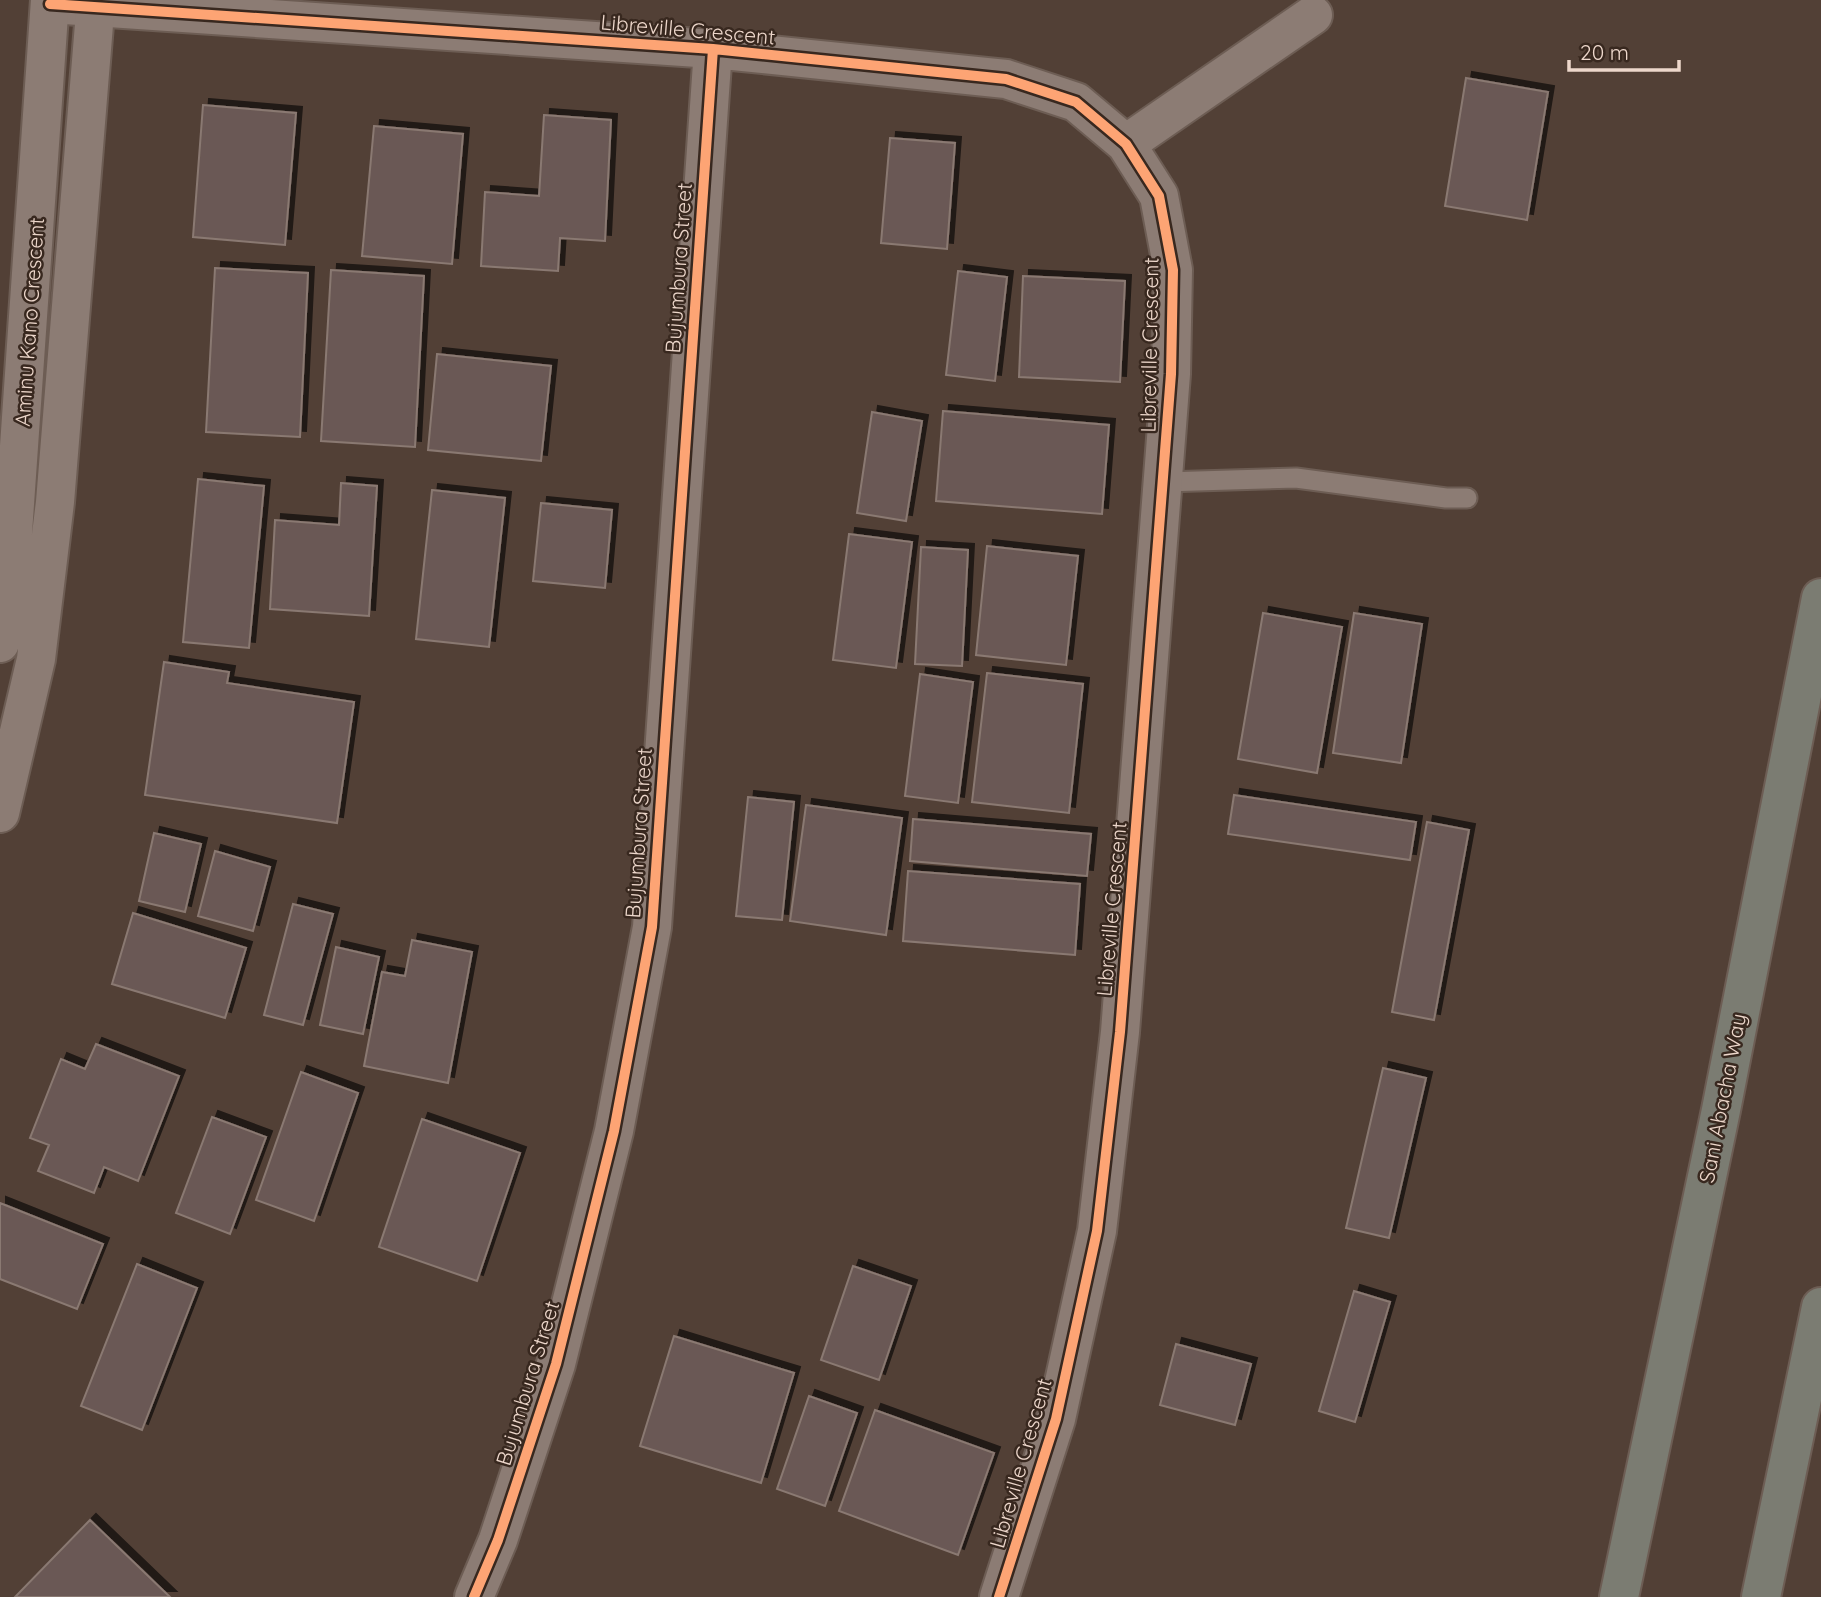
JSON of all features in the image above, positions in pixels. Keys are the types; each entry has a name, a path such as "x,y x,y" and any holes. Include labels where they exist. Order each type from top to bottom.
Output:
{"highway":[{"name":"Sani Abacha Way","path":"1619,1597 1721,1110 1821,598"},
{"path":"1761,1597 1821,1307"}],"street":[{"name":"Libreville Crescent","path":"50,2 95,3 713,49 1006,79 1076,102 1126,144 1159,197 1173,270 1171,374 1120,1032 1097,1231 1056,1419 999,1597"},
{"name":"Aminu Kano Crescent","path":"0,643 6,619 11,431 50,2"},
{"path":"0,813 36,659 55,502 95,3"},
{"path":"1126,144 1313,15"},
{"name":"Bujumbura Street","path":"474,1597 498,1540 555,1364 614,1131 652,927 713,49"}],"lane":[{"path":"1164,482 1296,478 1446,498 1467,498"}],"building":[{"path":"1466,78 1548,92 1527,220 1445,206"},
{"path":"203,105 296,113 285,245 193,237"},
{"path":"544,115 611,120 605,241 560,238 558,271 481,266 485,192 539,196"},
{"path":"374,126 463,134 452,264 362,256"},
{"path":"890,138 955,143 947,249 881,243"},
{"path":"215,268 308,273 300,437 206,432"},
{"path":"331,270 424,276 415,447 321,441"},
{"path":"958,271 1007,277 995,381 946,375"},
{"path":"1023,276 1125,281 1120,382 1019,377"},
{"path":"437,354 551,366 541,461 428,450"},
{"path":"943,411 1109,425 1102,514 936,501"},
{"path":"872,412 922,421 906,521 857,513"},
{"path":"198,479 264,486 249,648 183,642"},
{"path":"341,483 377,486 369,616 270,609 275,520 339,525"},
{"path":"432,490 505,498 489,647 416,639"},
{"path":"541,503 612,510 605,588 533,581"},
{"path":"849,534 912,542 896,668 833,660"},
{"path":"987,546 1078,556 1066,665 976,655"},
{"path":"921,547 968,550 962,666 915,664"},
{"path":"1263,613 1342,627 1317,773 1238,759"},
{"path":"1354,613 1422,624 1401,763 1333,753"},
{"path":"164,662 229,672 227,683 354,702 337,823 145,795"},
{"path":"987,673 1083,684 1069,813 972,802"},
{"path":"920,674 973,682 958,803 905,796"},
{"path":"1234,795 1416,822 1410,860 1228,834"},
{"path":"748,797 794,802 782,920 736,916"},
{"path":"806,805 902,818 886,935 790,921"},
{"path":"913,819 1091,834 1087,876 910,861"},
{"path":"1427,822 1469,830 1434,1020 1392,1012"},
{"path":"154,833 201,844 185,912 139,901"},
{"path":"215,851 270,867 253,931 198,916"},
{"path":"908,871 1080,884 1075,955 903,941"},
{"path":"293,904 333,914 303,1025 264,1015"},
{"path":"133,913 246,948 225,1018 112,984"},
{"path":"412,940 472,952 448,1083 364,1066 382,972 405,976"},
{"path":"336,947 379,957 363,1034 320,1025"},
{"path":"96,1044 179,1076 138,1181 104,1167 94,1193 38,1171 49,1145 30,1138 61,1059 85,1069"},
{"path":"1383,1068 1426,1078 1389,1238 1346,1228"},
{"path":"301,1072 358,1093 314,1221 256,1200"},
{"path":"212,1117 266,1137 230,1234 176,1213"},
{"path":"422,1119 520,1153 477,1281 379,1247"},
{"path":"0,1203 103,1244 77,1309 0,1279"},
{"path":"137,1264 197,1288 142,1430 81,1406"},
{"path":"853,1266 911,1286 879,1380 821,1360"},
{"path":"1354,1291 1390,1302 1355,1422 1319,1411"},
{"path":"674,1336 794,1373 761,1483 640,1446"},
{"path":"1176,1344 1251,1364 1235,1425 1160,1405"},
{"path":"809,1396 857,1413 825,1506 777,1489"},
{"path":"875,1410 994,1453 958,1555 839,1511"},
{"path":"90,1520 170,1597 15,1597"}],"cycle path":[{"path":"50,4 713,49 1006,79 1076,102 1126,144 1159,196 1173,270 1171,374 1120,1032 1097,1231 1056,1419 999,1597"},
{"path":"474,1597 498,1540 556,1364 614,1131 652,927 713,49"}]}
